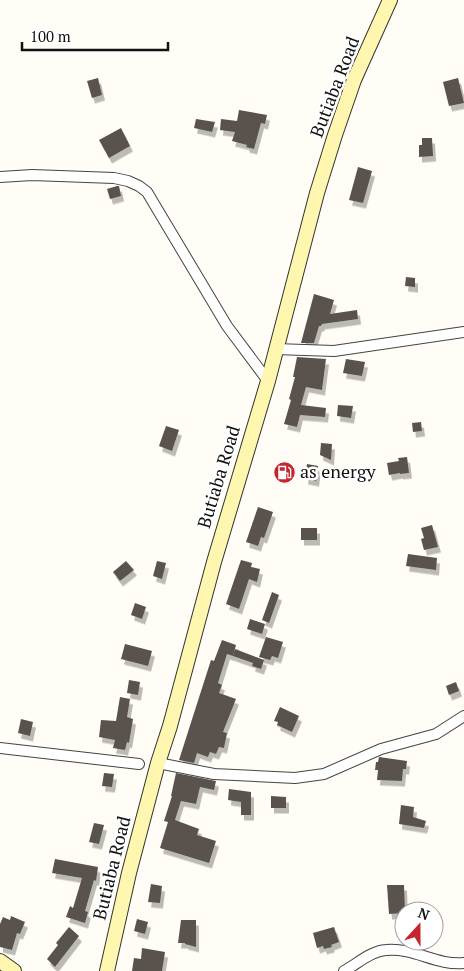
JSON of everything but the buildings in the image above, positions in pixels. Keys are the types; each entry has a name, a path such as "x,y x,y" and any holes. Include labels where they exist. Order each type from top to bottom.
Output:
{"main road":[{"name":"Butiaba Road","path":"107,971 129,874 158,763 170,726 214,562 268,381 275,349 335,135 354,80 389,0"},
{"path":"0,962 14,971"}],"street":[{"path":"0,177 32,175 114,178 128,181 147,192 226,326 268,381"},
{"path":"275,349 334,352 464,332"},
{"path":"158,763 214,774 295,778 324,774 381,749 436,734 464,716"},
{"path":"0,748 139,764"},
{"path":"344,971 376,952 386,950 412,954 444,963 464,963"}],"place":[{"name":"as energy","path":"284,472"}]}
